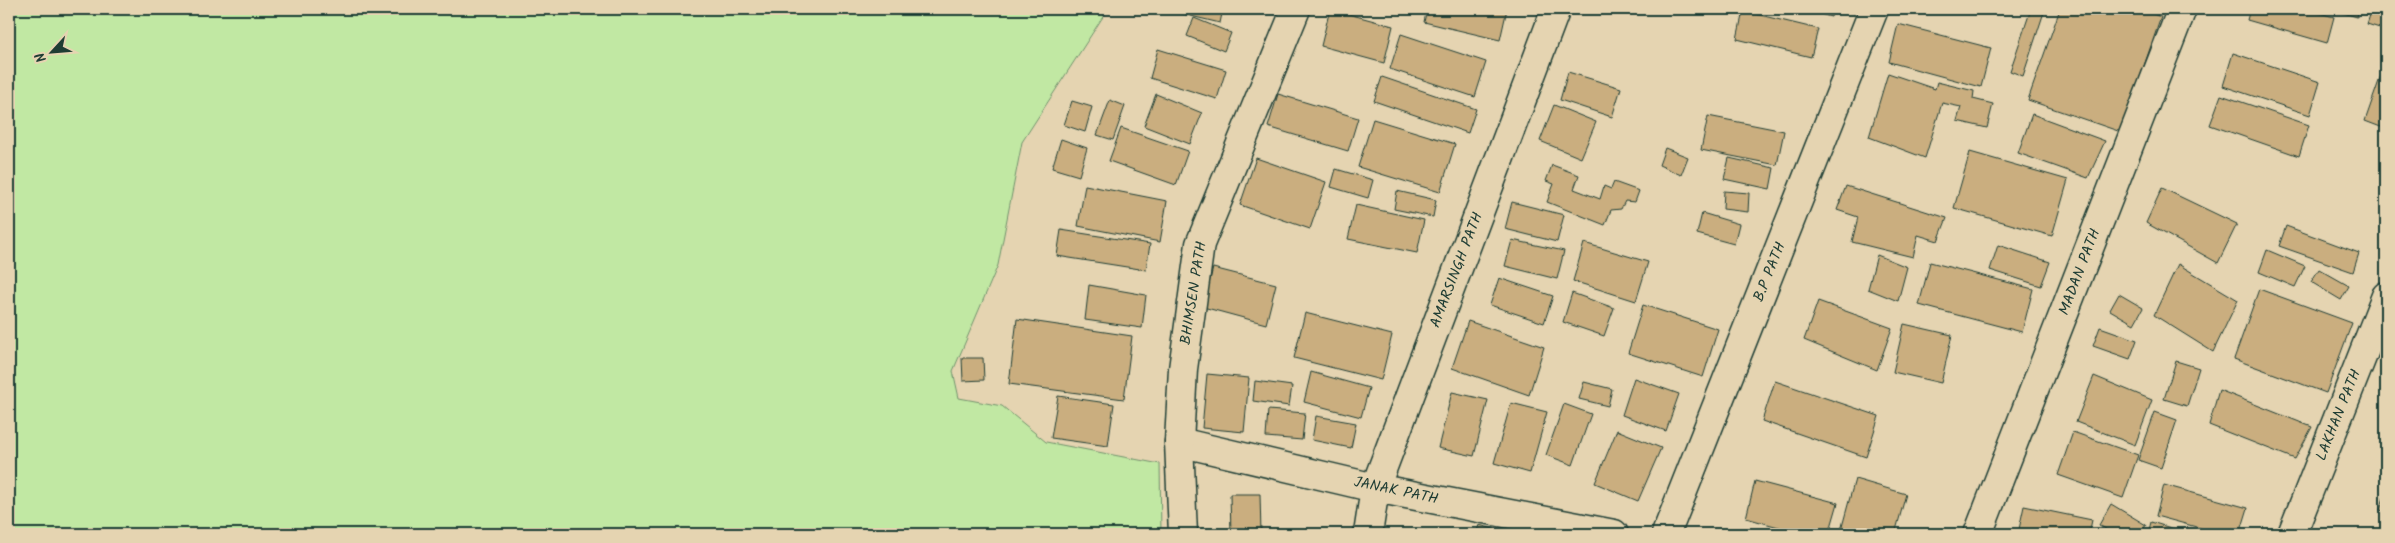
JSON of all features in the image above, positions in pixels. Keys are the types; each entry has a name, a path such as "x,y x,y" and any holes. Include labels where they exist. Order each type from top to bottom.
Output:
{"street":[{"name":"BHIMSEN PATH","path":"1183,534 1179,442 1183,369 1200,244 1296,9"},
{"name":"AMARSINGH PATH","path":"1368,534 1375,488 1556,9"},
{"name":"B.P PATH","path":"1666,534 1874,9"},
{"name":"MADAN PATH","path":"1978,534 2182,9"},
{"name":"LAKHAN PATH","path":"2292,534 2386,296"},
{"name":"JANAK PATH","path":"1179,442 1375,488 1614,534"}],"green space":[{"path":"9,9 1108,9 1022,142 998,265 953,371 959,398 1002,406 1046,442 1160,464 1161,534 9,534"}],"building":[{"path":"1162,9 1223,9 1220,23"},
{"path":"1330,9 1393,26 1384,63 1321,46"},
{"path":"1427,9 1507,9 1500,40 1424,22"},
{"path":"1802,9 1833,9 1831,17"},
{"path":"2031,9 2045,9 2023,76 2010,71"},
{"path":"2060,9 2140,9 2161,17 2121,132 2028,100"},
{"path":"2250,9 2305,9 2334,17 2327,43 2247,20"},
{"path":"2330,9 2359,9 2357,17"},
{"path":"2372,9 2386,9 2386,30 2367,24"},
{"path":"1743,11 1818,29 1811,57 1737,39"},
{"path":"1194,18 1231,33 1224,51 1187,36"},
{"path":"1898,24 1991,48 1981,87 1889,62"},
{"path":"1401,34 1486,62 1475,97 1390,69"},
{"path":"1158,49 1226,70 1217,99 1150,78"},
{"path":"2233,53 2320,82 2310,115 2223,86"},
{"path":"2386,61 2386,129 2365,121"},
{"path":"1568,72 1621,88 1612,117 1560,100"},
{"path":"1888,73 1935,89 1937,82 1974,91 1973,99 1993,104 1987,128 1957,121 1961,107 1942,103 1925,158 1869,137"},
{"path":"1382,77 1476,109 1468,133 1374,101"},
{"path":"1156,94 1202,113 1190,144 1144,126"},
{"path":"1278,94 1358,118 1348,151 1268,127"},
{"path":"2221,95 2309,125 2299,156 2210,125"},
{"path":"1110,100 1125,106 1113,140 1097,135"},
{"path":"1072,101 1092,107 1085,132 1064,125"},
{"path":"1554,105 1596,122 1581,158 1540,141"},
{"path":"2032,114 2105,141 2088,178 2018,153"},
{"path":"1708,116 1784,131 1777,165 1701,150"},
{"path":"1373,119 1455,144 1440,192 1358,167"},
{"path":"1121,128 1188,151 1176,185 1109,161"},
{"path":"1061,139 1087,148 1079,176 1052,168"},
{"path":"1665,148 1688,157 1681,175 1659,165"},
{"path":"1970,152 2068,180 2052,236 1954,208"},
{"path":"1256,158 1326,182 1310,229 1240,205"},
{"path":"1729,158 1774,168 1770,189 1724,179"},
{"path":"1552,165 1579,175 1574,189 1600,199 1604,186 1611,189 1614,182 1639,191 1635,202 1625,201 1621,209 1611,210 1605,225 1547,202 1554,184 1546,181"},
{"path":"1336,169 1373,180 1368,198 1331,187"},
{"path":"1085,185 1167,201 1160,242 1078,226"},
{"path":"1846,186 1947,218 1938,241 1918,235 1913,257 1852,242 1858,217 1837,210"},
{"path":"2162,188 2237,224 2218,263 2146,223"},
{"path":"1397,191 1436,200 1433,217 1394,209"},
{"path":"1724,191 1749,193 1748,212 1723,209"},
{"path":"1512,202 1564,215 1557,242 1505,229"},
{"path":"1356,205 1424,220 1417,253 1348,239"},
{"path":"1702,213 1739,224 1734,244 1697,234"},
{"path":"2286,226 2359,253 2353,272 2279,246"},
{"path":"1061,230 1150,244 1146,270 1057,256"},
{"path":"1512,240 1564,251 1557,279 1505,266"},
{"path":"1584,243 1648,262 1636,301 1573,281"},
{"path":"1998,245 2050,262 2041,286 1990,270"},
{"path":"2267,250 2305,266 2295,287 2259,272"},
{"path":"1877,255 1907,267 1898,301 1868,289"},
{"path":"1930,262 2033,289 2022,332 1919,305"},
{"path":"2178,264 2238,300 2213,352 2154,315"},
{"path":"1213,268 1276,284 1266,324 1203,307"},
{"path":"2319,269 2349,286 2341,300 2311,282"},
{"path":"1499,278 1553,296 1544,323 1490,305"},
{"path":"1089,285 1146,295 1142,328 1085,320"},
{"path":"2259,289 2352,323 2326,393 2234,359"},
{"path":"1572,293 1614,308 1604,336 1563,322"},
{"path":"2119,294 2143,308 2134,324 2110,310"},
{"path":"1818,301 1892,328 1877,370 1804,340"},
{"path":"1643,305 1718,329 1703,377 1628,353"},
{"path":"1305,313 1392,335 1381,380 1294,358"},
{"path":"1017,319 1132,336 1124,399 1009,384"},
{"path":"1468,321 1544,347 1529,395 1452,368"},
{"path":"1904,324 1952,335 1941,383 1893,372"},
{"path":"2100,327 2137,340 2130,359 2093,346"},
{"path":"962,358 983,358 984,380 963,381"},
{"path":"2176,361 2199,368 2187,406 2164,399"},
{"path":"1311,372 1369,388 1361,417 1304,402"},
{"path":"1207,374 1249,378 1244,432 1202,428"},
{"path":"2094,376 2152,400 2135,445 2076,422"},
{"path":"1634,378 1679,394 1666,431 1622,415"},
{"path":"1255,381 1292,386 1289,406 1253,401"},
{"path":"1775,381 1879,416 1866,457 1762,421"},
{"path":"1584,382 1612,389 1608,406 1579,399"},
{"path":"2219,390 2312,427 2295,459 2209,425"},
{"path":"1452,392 1488,400 1474,456 1438,448"},
{"path":"1058,396 1114,404 1108,446 1051,438"},
{"path":"1511,403 1547,412 1530,473 1494,463"},
{"path":"1564,404 1591,414 1573,465 1546,455"},
{"path":"1268,410 1305,413 1302,440 1266,437"},
{"path":"2155,412 2177,420 2161,468 2138,460"},
{"path":"1316,416 1356,423 1351,448 1312,440"},
{"path":"1617,430 1661,448 1638,501 1595,483"},
{"path":"2073,432 2138,455 2123,498 2058,475"},
{"path":"1855,479 1906,494 1895,534 1840,534"},
{"path":"1755,481 1838,503 1829,534 1804,534 1746,518"},
{"path":"2164,485 2248,508 2240,534 2222,534 2156,516"},
{"path":"2386,491 2386,512 2380,510"},
{"path":"1230,494 1260,494 1261,534 1231,534"},
{"path":"2111,504 2146,525 2141,534 2114,534 2099,525"},
{"path":"2024,506 2092,520 2089,534 2018,534"},
{"path":"2151,522 2191,534 2148,534"},
{"path":"1479,525 1512,534 1476,534"},
{"path":"2373,530 2386,534 2372,534"}]}
